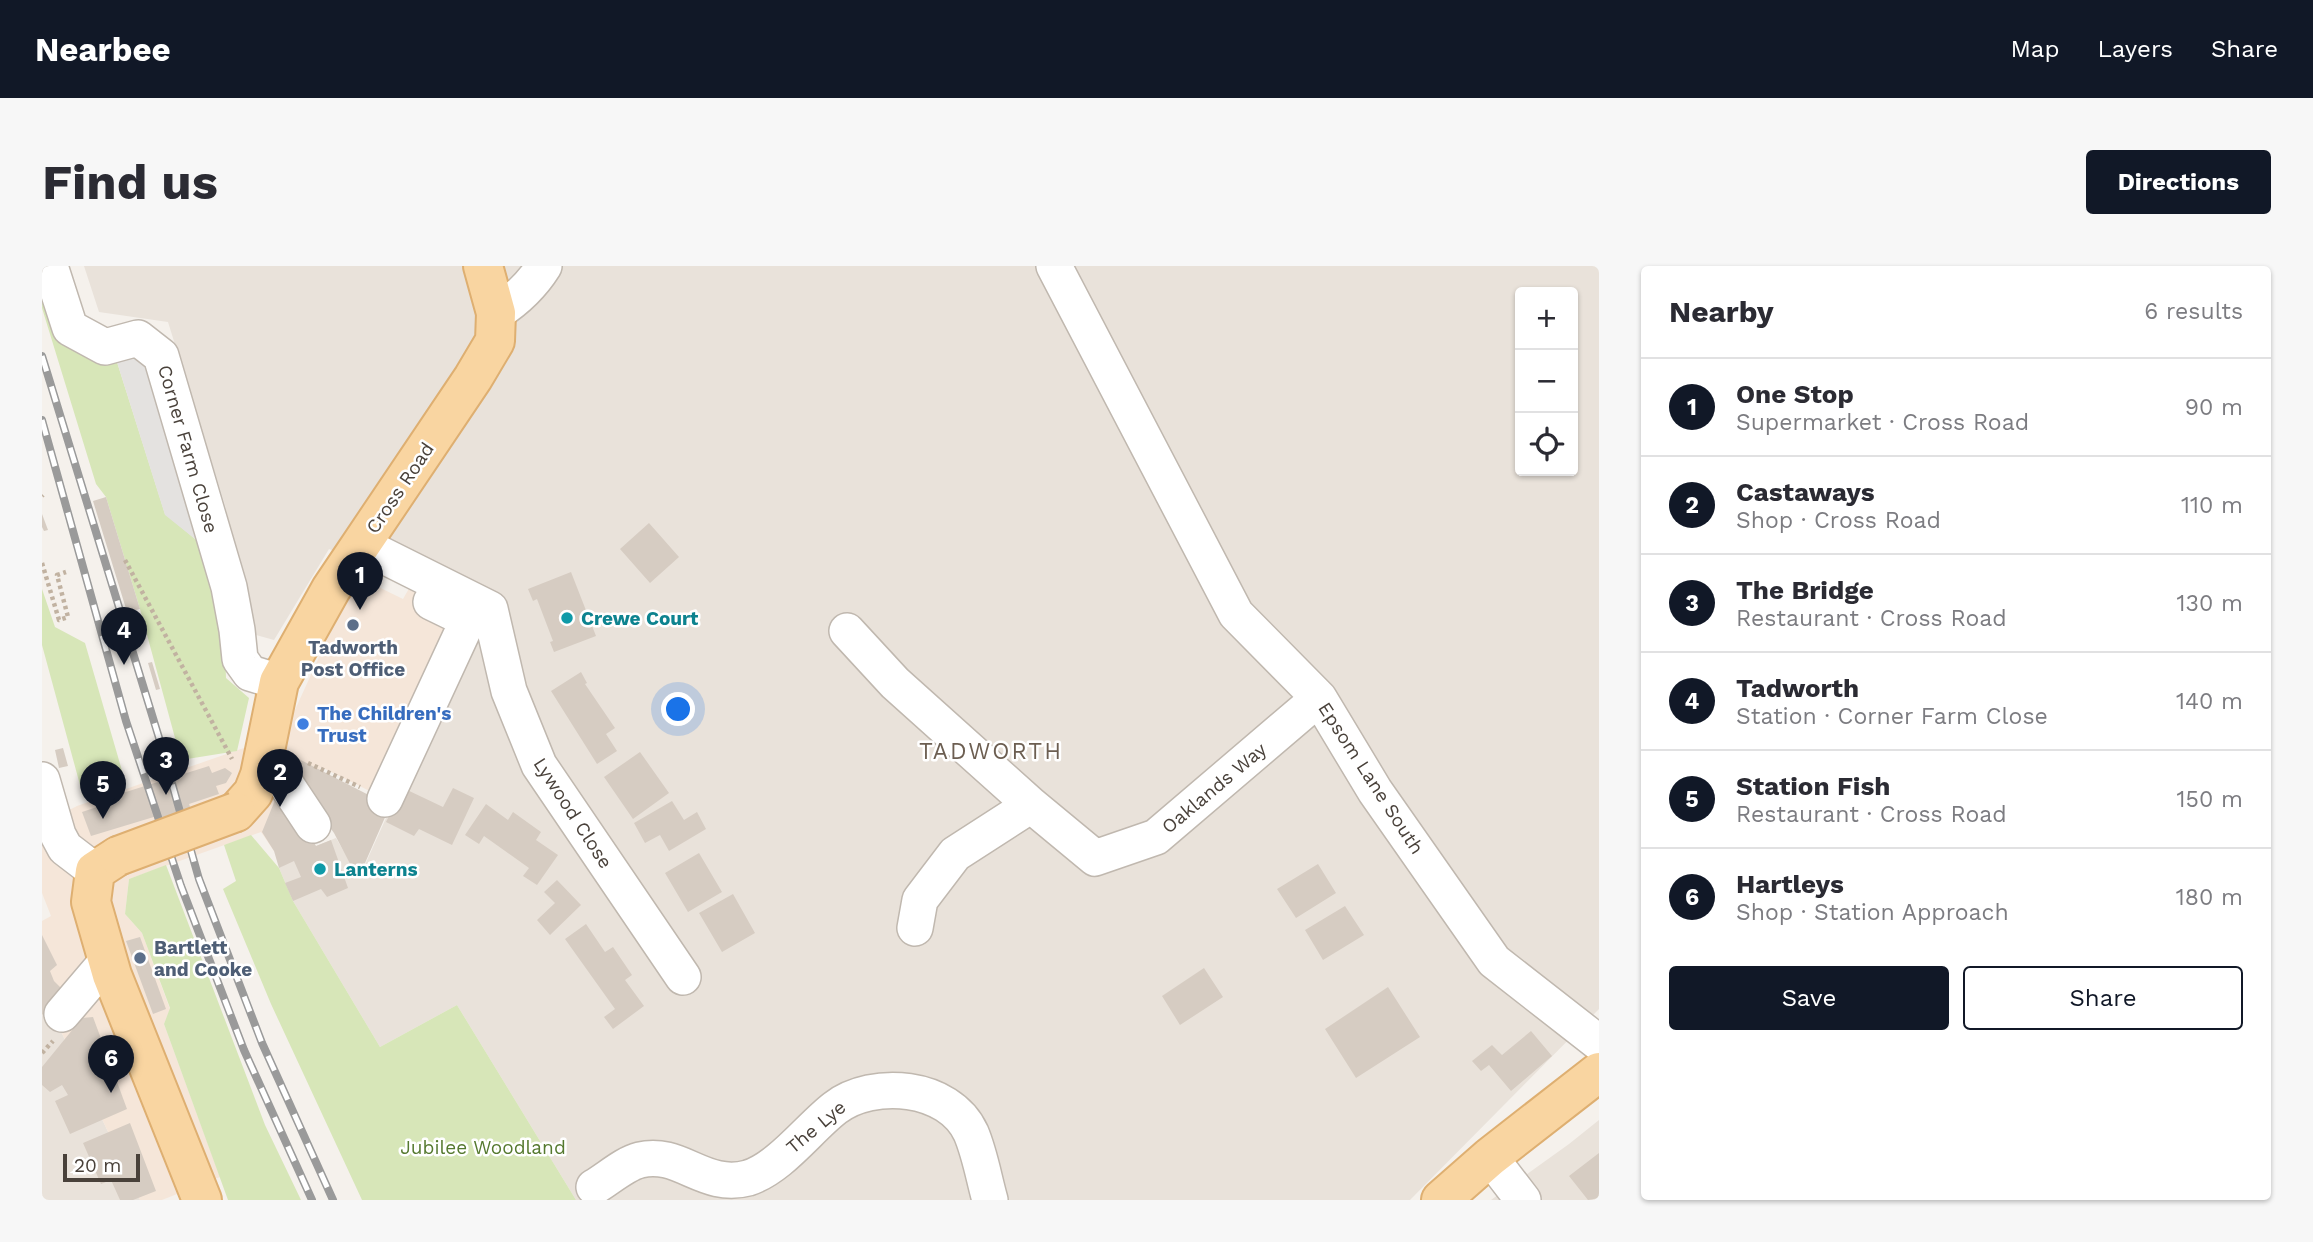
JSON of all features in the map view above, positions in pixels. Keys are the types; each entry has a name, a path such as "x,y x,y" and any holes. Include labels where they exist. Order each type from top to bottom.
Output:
{"main road":[{"path":"484,266 496,313"},
{"name":"Cross Road","path":"106,863 236,813 253,793 279,682 331,589 495,341 496,313"},
{"path":"106,863 91,902 108,960 202,1200"},
{"path":"1441,1200 1490,1157 1599,1072"}],"street":[{"name":"Corner Farm Close","path":"50,266 70,328 105,347 138,338 161,356 229,587 240,659 250,673 279,682"},
{"path":"496,313 520,295 544,266"},
{"name":"Epsom Lane South","path":"1054,266 1236,614 1320,698 1375,791 1494,961 1599,1043"},
{"path":"355,555 468,620 385,799"},
{"name":"Lywood Close","path":"355,555 491,609 509,691 539,765 683,977"},
{"name":"Oaklands Way","path":"847,631 895,682 1031,805 1095,858 1156,837 1320,698"},
{"path":"262,763 313,825"},
{"path":"42,780 58,835 65,848 106,863"},
{"path":"915,928 920,900 955,855 1031,805"},
{"path":"62,1014 108,960"},
{"name":"The Lye","path":"594,1188 637,1161 651,1158 665,1159 711,1179 749,1178 771,1165 837,1107 856,1096 876,1090 923,1095 943,1104 960,1117 971,1132 990,1200"},
{"path":"1490,1157 1523,1200"}],"path":[{"path":"125,560 230,758 262,763"},
{"path":"42,563 59,620 68,617 57,575 66,572"}],"shaded area":[{"path":"84,266 1599,266 1599,1009 1410,1200 576,1200 457,1005 380,1047 293,901 279,868 316,846 336,838 359,878 477,616 376,567 329,549 274,640 256,635 225,505 168,322 99,312"},
{"path":"146,352 200,543 165,515 117,362"},
{"path":"356,576 403,599 411,585 478,616 392,802 321,767 274,851 261,832 129,879 125,914 142,933 170,1009 164,1024 220,1177 162,1200 140,1200 42,991 42,921 51,916 42,893 42,824 77,806 284,734"},
{"path":"42,991 140,1200 42,1200"},
{"path":"1599,1120 1599,1200 1491,1200 1569,1144"}],"green space":[{"path":"42,275 117,362 165,514 200,543 225,647 226,678 249,698 237,751 181,760 106,497 96,484 42,308"},
{"path":"42,589 55,627 85,643 125,781 83,796 42,645"},
{"name":"Jubilee Woodland","path":"251,835 279,868 293,901 380,1047 457,1005 576,1200 362,1200 271,1004 223,889 236,881 224,845"},
{"path":"166,865 265,1125 301,1200 228,1200 164,1024 170,1008 142,933 125,914 129,879"}],"building":[{"path":"106,497 140,609 127,612 93,501"},
{"path":"42,514 48,530 44,531 42,527"},
{"path":"649,523 679,557 650,583 620,549"},
{"name":"Crewe Court","path":"571,572 596,636 554,652 550,642 553,641 537,599 533,601 528,589"},
{"path":"152,662 160,689 156,690 148,663"},
{"path":"581,672 587,683 585,684 615,728 606,734 617,751 597,764 551,691"},
{"path":"63,748 68,766 59,768 55,750"},
{"path":"640,752 669,793 633,819 604,777"},
{"path":"295,757 390,806 358,879 334,833 288,770"},
{"path":"209,766 212,773 225,768 232,773 226,783 216,786 219,794 189,804 191,810 158,822 157,816 91,836 82,812 115,801 113,796"},
{"path":"282,783 316,846 331,840 348,888 327,897 321,889 293,901 285,883 301,877 294,861 279,868 274,851 262,832"},
{"path":"403,788 443,807 453,788 474,798 452,845 419,829 414,836 386,822"},
{"path":"672,801 684,820 697,812 706,829 669,851 660,835 645,843 634,823"},
{"path":"486,804 508,820 513,812 541,832 536,840 558,855 537,885 523,876 529,868 484,836 479,844 465,835"},
{"path":"699,853 722,892 688,912 665,873"},
{"path":"1318,864 1336,893 1296,918 1277,889"},
{"path":"557,880 581,905 550,935 537,920 555,903 544,892"},
{"path":"733,894 755,933 722,952 699,913"},
{"path":"1345,906 1364,935 1323,960 1305,930"},
{"path":"586,924 605,952 613,947 632,975 625,980 644,1006 613,1029 604,1017 615,1009 565,939"},
{"path":"42,935 57,965 50,971 54,981 63,990 42,1015"},
{"path":"140,937 166,1009 153,1014 126,941"},
{"path":"1204,968 1223,997 1180,1025 1162,996"},
{"path":"1388,987 1420,1037 1356,1078 1325,1029"},
{"path":"93,1017 127,1109 70,1134 55,1101 68,1095 62,1085 50,1092 42,1085 42,1067 82,1018"},
{"path":"1531,1031 1552,1056 1511,1091 1489,1065 1481,1071 1472,1061 1492,1045 1502,1055"},
{"path":"130,1123 156,1191 133,1200 120,1200 111,1180 101,1184 83,1143"},
{"path":"1599,1153 1599,1198 1588,1200 1569,1176"}],"railway":[{"path":"42,356 160,741 199,879 262,1043 333,1200"},
{"path":"42,420 126,721 181,886 244,1050 312,1200"}],"place":[{"name":"One Stop","path":"360,610"},
{"name":"Crewe Court","path":"567,618"},
{"name":"Tadworth Post Office","path":"353,625"},
{"name":"Tadworth","path":"124,665"},
{"name":"The Children's Trust","path":"303,724"},
{"name":"The Bridge","path":"166,795"},
{"name":"Castaways","path":"280,807"},
{"name":"Station Fish","path":"103,819"},
{"name":"Lanterns","path":"320,869"},
{"name":"Bartlett and Cooke","path":"140,958"},
{"name":"Hartleys","path":"111,1093"}],"district":[{"name":"TADWORTH","path":"991,751"}]}
